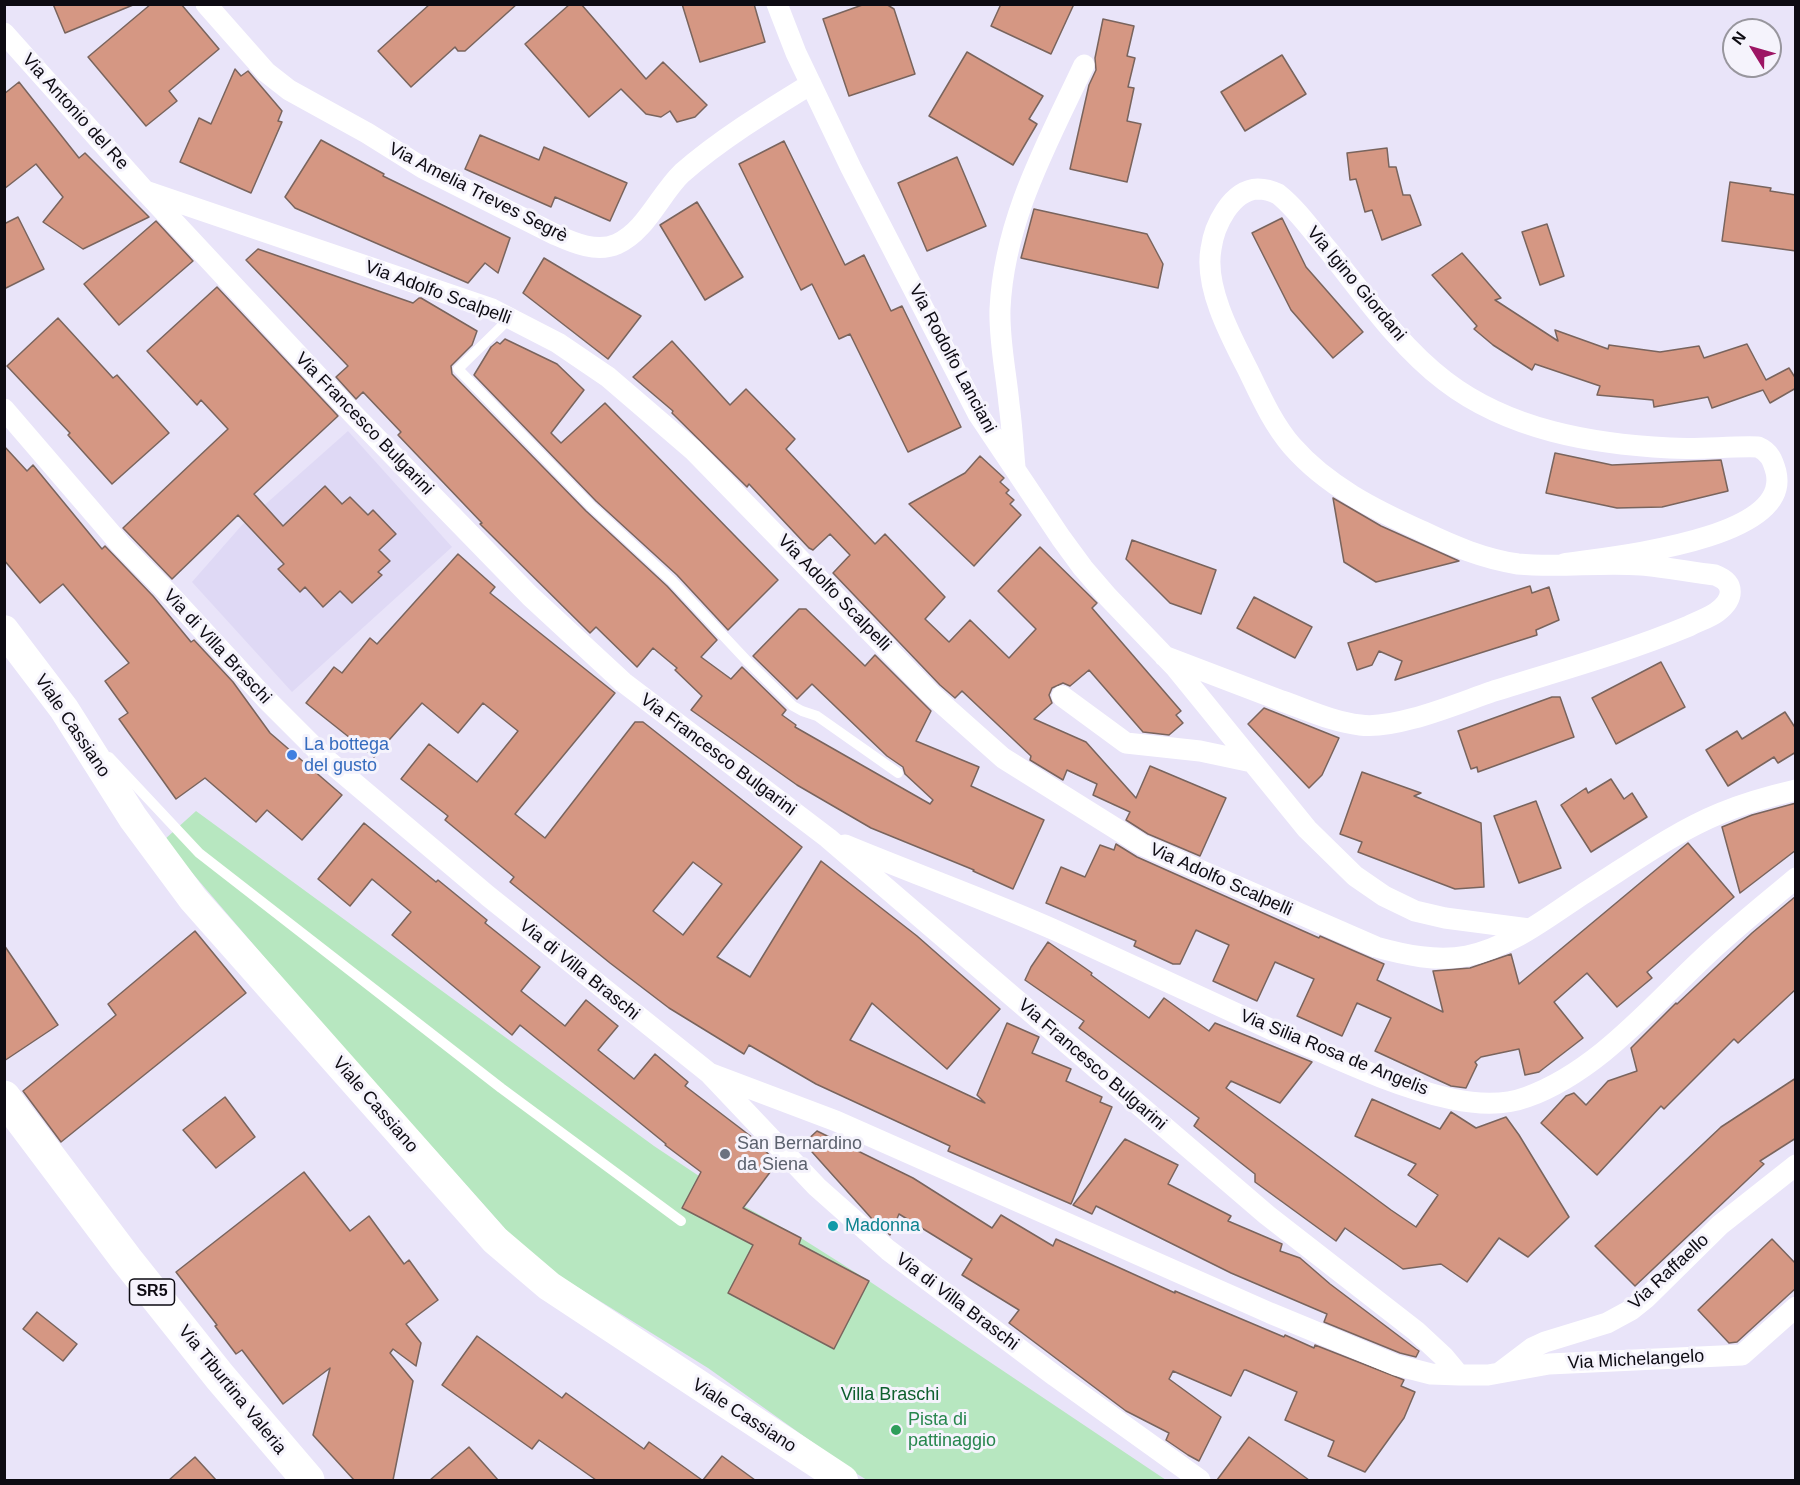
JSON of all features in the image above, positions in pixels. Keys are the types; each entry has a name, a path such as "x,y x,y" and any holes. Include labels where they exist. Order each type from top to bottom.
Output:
{"main road":[{"name":"Via Tiburtina Valeria","path":"5,1097 139,1276 308,1480"}],"street":[{"name":"Via Amelia Treves Segrè","path":"206,4 267,72 289,90 367,133 441,178 556,235 593,247 611,246 627,238 643,223 665,191 696,161 766,111 811,84"},
{"name":"Via Rodolfo Lanciani","path":"777,4 796,53 856,178 978,414 1083,568 1164,656 1322,845 1355,876 1384,896 1424,914 1529,929"},
{"name":"Via Antonio del Re","path":"4,33 145,191"},
{"path":"1015,467 1001,340 1000,308 1005,262 1012,230 1027,188 1084,65"},
{"name":"Via Igino Giordani","path":"1164,656 1330,718 1359,725 1378,726 1412,718 1590,663 1657,639 1716,613 1726,603 1730,593 1726,580 1715,575 1641,565 1521,564 1487,558 1458,548 1381,513 1341,488 1315,468 1295,449 1269,412 1232,339 1213,283 1209,260 1212,239 1221,218 1233,202 1253,190 1270,190 1279,195 1308,225 1375,309 1423,362 1450,385 1504,415 1572,437 1599,442 1672,448 1758,447 1771,457 1777,480 1774,495 1753,516 1727,530 1684,544 1563,564"},
{"name":"Via Adolfo Scalpelli","path":"145,191 492,309 541,333 592,365 674,432 714,470 940,702 1003,758 1118,831 1164,856 1356,939 1391,951 1437,958 1464,957 1488,950 1529,929"},
{"name":"Via Francesco Bulgarini","path":"145,191 362,423 530,596 623,682 828,838 1267,1215 1416,1331 1459,1375"},
{"name":"Via di Villa Braschi","path":"4,409 121,545 266,699 326,759 470,881 709,1073 817,1187 888,1250 1055,1376 1200,1480"},
{"name":"Viale Cassiano","path":"4,630 64,709 133,818 193,898 495,1240 549,1286 843,1480"},
{"path":"1062,696 1126,743 1200,751 1252,762"},
{"path":"1529,929 1690,828 1749,802 1796,790"},
{"name":"Via Silia Rosa de Angelis","path":"828,838 1054,930 1330,1055 1412,1088 1450,1099 1478,1103 1523,1098 1550,1087 1576,1072 1616,1040 1718,944 1796,878"},
{"path":"709,1073 828,1117 1270,1313 1396,1365 1431,1374 1459,1375"},
{"name":"Via Raffaello","path":"1499,1373 1532,1348 1606,1323 1631,1310 1720,1225 1796,1165"},
{"name":"Via Michelangelo","path":"1459,1375 1499,1373 1549,1364 1742,1355 1796,1307"}],"lane":[{"path":"510,318 458,369 591,506 672,581 792,706 817,716 898,773"},
{"path":"64,709 199,853 501,1088 681,1221"}],"shaded area":[{"path":"348,431 452,547 292,692 192,582 242,525"}],"green space":[{"name":"Villa Braschi","path":"196,811 654,1146 744,1206 801,1238 869,1281 1166,1480 867,1480 708,1368 532,1259 288,985 164,840"}],"building":[{"path":"53,4 133,4 133,5 65,33"},
{"path":"151,4 181,4 219,49 169,91 177,101 146,126 88,57"},
{"path":"430,4 517,4 465,51 458,51 455,47 411,87 378,51"},
{"path":"570,4 581,4 646,79 663,62 707,105 695,117 677,122 670,111 661,117 646,114 621,89 589,117 525,44"},
{"path":"682,4 754,4 765,42 700,62"},
{"path":"865,4 886,4 894,9 915,74 849,96 823,19"},
{"path":"1001,4 1074,4 1051,54 991,26"},
{"path":"1103,19 1134,26 1127,56 1135,58 1128,87 1134,88 1127,121 1141,124 1127,182 1070,169 1089,85 1096,70 1095,58"},
{"path":"967,52 1043,96 1029,119 1037,124 1013,165 929,116"},
{"path":"1282,55 1306,94 1245,131 1221,92"},
{"path":"235,69 241,76 248,71 282,111 278,121 282,122 251,193 180,162 199,118 211,124"},
{"path":"19,82 79,158 85,153 149,217 83,249 43,222 63,197 36,164 4,189 4,94"},
{"path":"480,135 539,160 544,147 627,183 610,221 555,197 551,207 465,169"},
{"path":"321,140 384,174 383,176 510,238 498,273 485,263 468,283 295,208 285,197"},
{"path":"784,141 845,265 864,255 891,311 902,306 961,427 908,452 850,334 839,339 812,284 801,290 739,164"},
{"path":"1387,148 1389,167 1396,167 1403,195 1410,195 1421,225 1382,240 1372,210 1365,212 1356,179 1350,180 1347,153"},
{"path":"957,157 986,226 927,251 898,183"},
{"path":"1730,182 1771,188 1770,191 1796,195 1796,251 1722,241"},
{"path":"697,202 743,277 705,300 660,225"},
{"path":"1034,209 1147,234 1163,264 1158,288 1021,258"},
{"path":"18,217 44,269 4,289 4,224"},
{"path":"1282,218 1306,267 1363,332 1333,358 1291,310 1252,233"},
{"path":"156,221 193,261 119,325 84,284"},
{"path":"1547,224 1564,276 1540,285 1522,232"},
{"path":"258,249 413,303 421,298 477,331 472,345 451,366 452,374 586,511 667,586 717,640 701,657 731,679 742,667 786,710 782,715 796,725 795,727 930,804 933,800 905,774 903,767 887,756 812,684 797,699 753,656 799,609 806,609 865,666 875,655 931,711 916,741 979,767 971,786 1044,820 1013,889 974,870 871,828 797,785 691,710 702,696 675,670 677,668 653,648 637,667 596,627 590,633 480,524 482,523 398,435 401,432 363,392 356,399 336,377 348,366 246,260"},
{"path":"1462,253 1501,298 1495,300 1558,341 1555,330 1608,349 1609,345 1660,352 1699,346 1704,358 1747,344 1766,380 1789,368 1796,379 1796,388 1770,403 1763,390 1712,408 1708,397 1654,407 1653,400 1597,395 1600,386 1535,364 1532,370 1493,345 1474,329 1477,326 1432,275"},
{"path":"544,258 641,316 608,359 523,293"},
{"path":"217,287 338,416 254,494 283,526 325,486 342,504 350,497 368,515 373,510 396,534 379,550 390,561 378,572 382,575 352,603 340,591 323,607 305,587 300,592 278,569 284,564 238,515 172,579 123,528 228,429 201,400 197,405 147,351"},
{"path":"58,318 113,378 117,375 169,433 112,484 68,435 70,433 7,366"},
{"path":"505,339 557,364 584,390 551,433 561,443 605,403 778,580 728,630 677,575 596,501 474,375 491,347 497,342 500,344"},
{"path":"672,341 730,405 746,389 795,439 786,449 875,544 885,534 945,597 925,619 949,642 970,620 1009,658 1036,629 998,591 1040,547 1097,603 1092,608 1181,711 1176,715 1183,723 1169,735 1143,732 1089,670 1070,686 1063,683 1052,688 1049,695 1052,703 1034,719 1086,742 1136,798 1150,766 1226,798 1200,856 1148,834 1126,820 1130,812 1093,795 1097,784 1067,770 1063,780 1030,760 1031,756 962,691 955,698 940,685 833,573 850,555 830,534 813,550 809,548 749,484 747,487 672,413 673,411 633,377"},
{"path":"4,446 27,471 33,465 102,549 105,546 153,596 191,642 194,640 233,682 270,733 342,795 302,840 267,810 256,822 205,778 176,799 119,719 128,713 105,681 129,663 63,584 40,603 4,560"},
{"path":"1555,453 1612,465 1721,460 1728,491 1662,507 1617,508 1546,493"},
{"path":"980,456 1004,478 1000,482 1009,490 1006,493 1014,500 1010,504 1021,515 974,566 909,504 965,473"},
{"path":"1333,498 1381,526 1459,561 1376,582 1344,562"},
{"path":"1132,540 1216,570 1201,614 1170,603 1126,559"},
{"path":"458,554 495,587 490,593 615,693 515,814 545,838 635,722 643,722 802,847 717,957 750,977 821,861 917,936 1000,1009 947,1069 872,1003 850,1040 985,1103 977,1095 1007,1023 1039,1037 1032,1053 1071,1069 1066,1081 1102,1097 1100,1102 1112,1107 1071,1204 948,1151 950,1146 816,1084 749,1045 744,1054 669,1008 610,963 510,882 514,877 445,820 448,816 401,779 429,744 477,782 518,731 483,703 458,733 422,703 374,757 306,703 334,667 342,673 370,638 377,644","holes":["693,862 722,884 683,935 653,911"]},
{"path":"1530,586 1532,593 1549,587 1559,620 1536,630 1537,635 1395,680 1402,661 1379,651 1372,665 1357,670 1348,643"},
{"path":"1254,597 1312,627 1295,658 1237,628"},
{"path":"1661,662 1685,707 1616,744 1592,698"},
{"path":"1552,697 1560,697 1574,737 1478,772 1477,767 1471,769 1458,731"},
{"path":"1264,708 1339,738 1322,775 1309,788 1248,724"},
{"path":"1785,712 1796,729 1796,752 1778,763 1774,757 1728,786 1706,750 1737,731 1742,739"},
{"path":"1362,772 1421,793 1414,796 1481,823 1484,887 1455,889 1358,852 1362,842 1340,834"},
{"path":"1611,779 1624,799 1632,793 1647,817 1591,852 1561,805 1586,788 1588,793"},
{"path":"1536,801 1561,868 1519,883 1494,816"},
{"path":"1796,803 1796,850 1740,893 1722,827 1752,815"},
{"path":"364,823 487,920 485,923 540,967 521,991 565,1026 586,1000 618,1026 598,1050 634,1079 655,1054 688,1082 685,1086 753,1138 777,1163 743,1208 801,1238 799,1244 869,1281 834,1349 728,1293 753,1245 682,1208 701,1172 520,1025 512,1035 392,935 411,912 372,879 350,906 318,879"},
{"path":"1688,843 1734,897 1647,972 1652,978 1617,1007 1587,973 1554,1002 1583,1038 1539,1072 1525,1075 1519,1049 1481,1057 1475,1062 1477,1065 1466,1088 1451,1086 1375,1051 1391,1018 1357,1003 1342,1036 1297,1016 1314,979 1275,962 1257,1001 1213,981 1229,945 1196,930 1180,964 1173,964 1134,946 1136,941 1046,903 1061,867 1085,877 1100,845 1114,850 1116,844 1137,857 1319,938 1320,936 1384,964 1377,980 1443,1012 1433,971 1470,968 1511,954 1519,984"},
{"path":"1796,896 1796,989 1738,1043 1734,1039 1664,1109 1661,1106 1597,1175 1541,1123 1566,1096 1574,1093 1586,1105 1608,1081 1637,1071 1631,1048 1676,1003"},
{"path":"195,931 246,993 61,1142 23,1091 116,1015 108,1004"},
{"path":"1048,942 1149,1018 1164,998 1209,1031 1215,1023 1312,1062 1280,1103 1231,1081 1226,1088 1416,1227 1438,1195 1408,1175 1416,1164 1355,1136 1372,1099 1440,1129 1451,1112 1476,1128 1506,1117 1569,1217 1528,1257 1499,1238 1467,1282 1441,1264 1403,1269 1345,1228 1336,1241 1255,1182 1255,1174 1194,1126 1199,1118 1079,1028 1084,1021 1025,980"},
{"path":"4,945 58,1025 4,1061"},
{"path":"1796,1078 1796,1138 1760,1161 1764,1164 1635,1286 1595,1246 1721,1127"},
{"path":"225,1097 255,1137 216,1168 183,1130"},
{"path":"817,1131 913,1178 992,1228 1001,1215 1053,1246 1056,1239 1175,1293 1175,1291 1284,1337 1285,1335 1314,1348 1315,1345 1404,1380 1401,1386 1415,1392 1404,1418 1365,1472 1328,1456 1334,1441 1285,1420 1297,1392 1244,1370 1231,1396 1173,1371 1169,1379 1221,1417 1199,1461 1166,1440 1169,1433 1126,1411 1009,1323 1019,1310 962,1275 972,1259 899,1214 890,1235 873,1220 804,1143"},
{"path":"1125,1139 1178,1165 1168,1184 1231,1216 1228,1221 1282,1244 1280,1251 1300,1258 1330,1284 1419,1351 1416,1357 1400,1353 1324,1322 1327,1314 1231,1273 1096,1206 1092,1214 1073,1205"},
{"path":"304,1172 350,1231 369,1216 404,1264 409,1260 438,1300 406,1324 421,1343 416,1366 393,1349 390,1353 413,1381 393,1480 354,1480 313,1435 330,1368 283,1404 242,1350 236,1354 176,1272"},
{"path":"1772,1239 1796,1264 1796,1288 1737,1342 1729,1343 1698,1310"},
{"path":"37,1312 77,1344 63,1361 23,1329"},
{"path":"477,1336 562,1398 566,1393 644,1449 649,1442 702,1480 596,1480 539,1440 532,1449 442,1385"},
{"path":"1249,1437 1280,1459 1309,1480 1217,1480"},
{"path":"469,1447 498,1480 430,1480"},
{"path":"722,1456 755,1480 703,1480"},
{"path":"195,1457 216,1480 169,1480"}],"place":[{"name":"La bottega del gusto","path":"292,755"},
{"name":"San Bernardino da Siena","path":"725,1154"},
{"name":"Madonna","path":"833,1226"},
{"name":"Pista di pattinaggio","path":"896,1430"}]}
